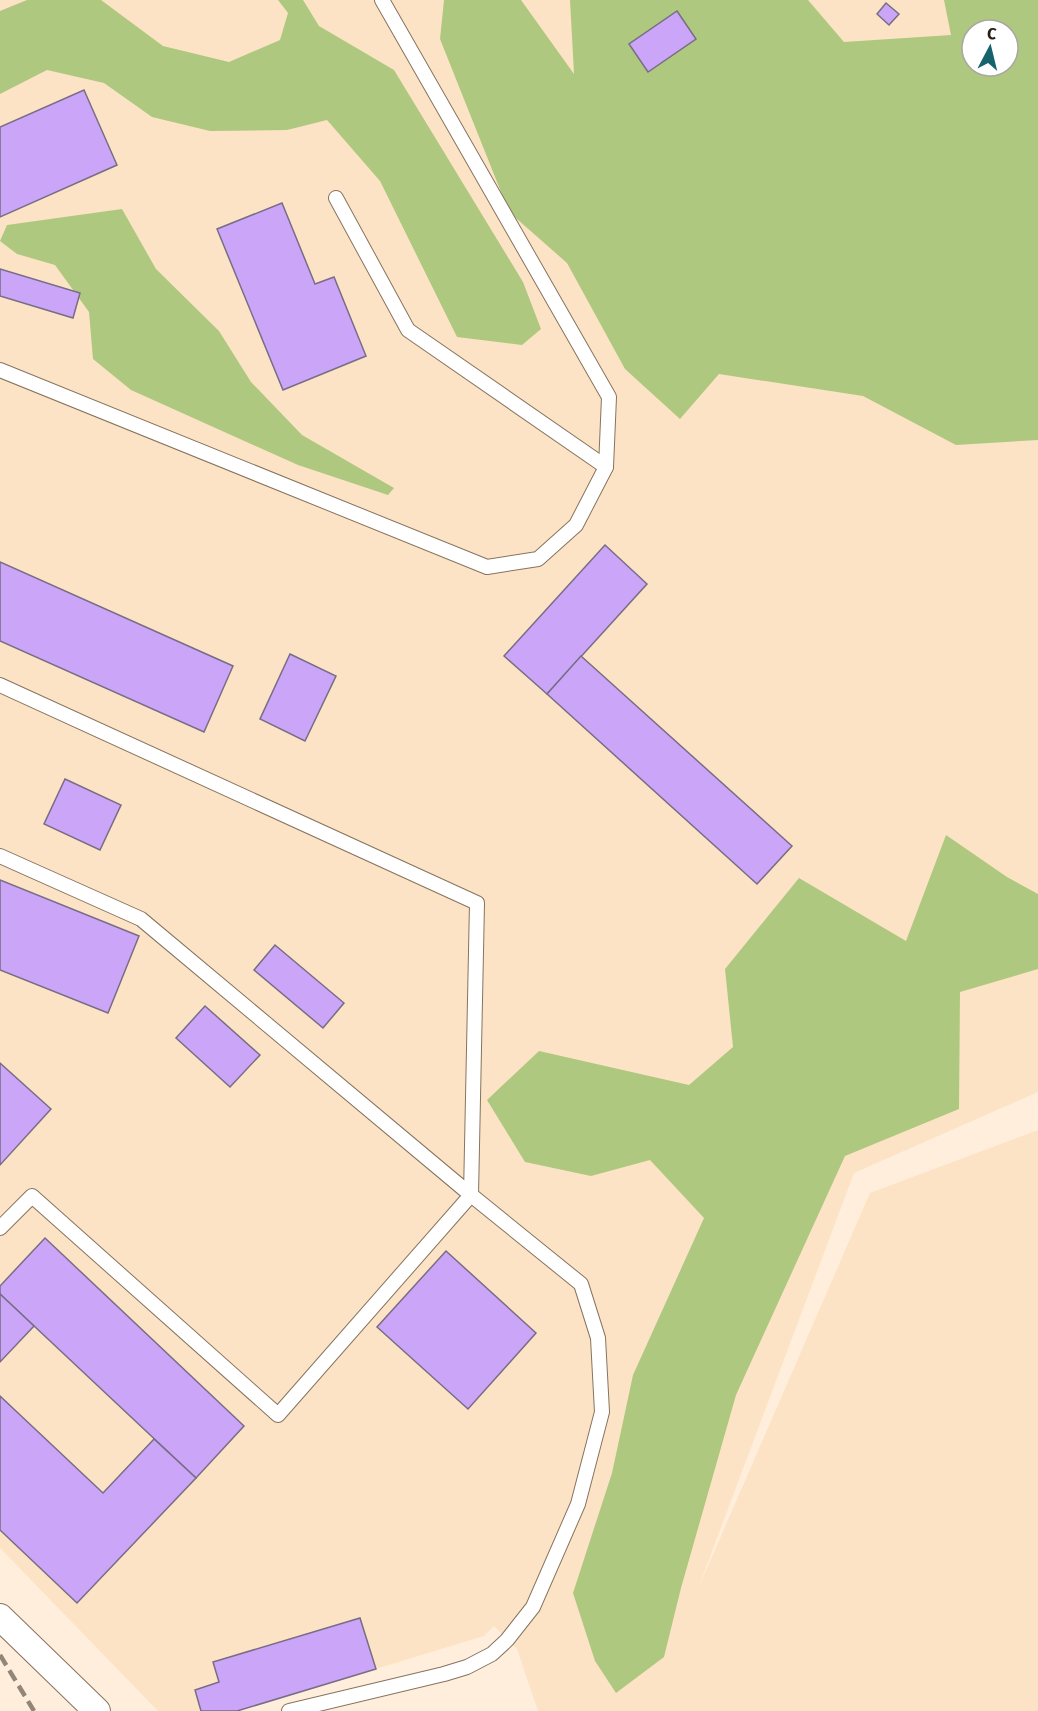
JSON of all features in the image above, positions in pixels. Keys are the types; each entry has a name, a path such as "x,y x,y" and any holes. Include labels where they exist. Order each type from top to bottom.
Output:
{"street":[{"path":"0,1617 97,1711"}],"lane":[{"path":"0,370 487,567 538,559 576,525 606,467 609,397 381,0"},
{"path":"336,198 408,330 606,467"},
{"path":"0,686 477,903 471,1195 278,1415 32,1196 0,1228"},
{"path":"0,856 141,919 581,1284 598,1338 602,1412 578,1504 533,1607 507,1640 492,1654 467,1667 290,1711"}],"shaded area":[{"path":"0,0 1038,0 1038,1092 854,1173 698,1589 870,1193 1038,1130 1038,1711 538,1711 517,1649 494,1626 484,1636 237,1711 158,1711 0,1548"}],"green space":[{"path":"27,0 101,0 163,46 229,62 280,40 288,13 278,0 303,0 319,26 394,70 523,282 541,329 522,345 457,337 380,181 327,120 287,130 210,131 152,117 104,83 47,70 0,94 0,11"},
{"path":"444,0 521,0 574,74 570,0 808,0 844,42 951,35 944,0 1038,0 1038,440 956,445 863,396 719,374 680,419 625,369 567,263 509,212 440,39"},
{"path":"122,209 156,269 219,331 251,382 302,435 394,488 388,495 298,465 131,390 93,359 89,312 55,265 17,254 0,241 7,225"},
{"path":"946,835 1007,877 1038,894 1038,969 960,992 959,1109 845,1156 736,1395 681,1588 664,1657 616,1693 595,1661 573,1593 612,1473 633,1375 704,1218 650,1160 591,1176 525,1162 487,1100 539,1051 689,1085 733,1047 725,969 799,878 906,941"}],"building":[{"path":"886,3 899,14 889,25 877,14"},
{"path":"677,11 696,39 648,72 629,44"},
{"path":"84,90 117,165 0,217 0,127"},
{"path":"282,203 315,284 334,277 366,356 283,390 217,229"},
{"path":"0,269 80,293 73,318 0,296"},
{"path":"605,545 647,584 547,694 504,656"},
{"path":"0,562 233,666 204,732 0,641"},
{"path":"290,654 336,676 305,741 260,719"},
{"path":"581,656 792,846 757,884 547,694"},
{"path":"65,779 121,805 100,850 44,824"},
{"path":"0,880 139,936 108,1013 0,970"},
{"path":"275,945 344,1003 323,1028 254,970"},
{"path":"205,1006 260,1055 230,1087 176,1038"},
{"path":"0,1063 51,1109 0,1165"},
{"path":"45,1238 244,1426 196,1478 0,1294 0,1286"},
{"path":"446,1251 536,1333 468,1409 377,1327"},
{"path":"0,1294 34,1326 0,1362"},
{"path":"0,1396 103,1493 154,1439 196,1478 77,1603 0,1530"},
{"path":"360,1618 376,1669 237,1711 201,1711 195,1690 219,1682 213,1662"}],"railway":[{"path":"0,1655 34,1711"}]}
